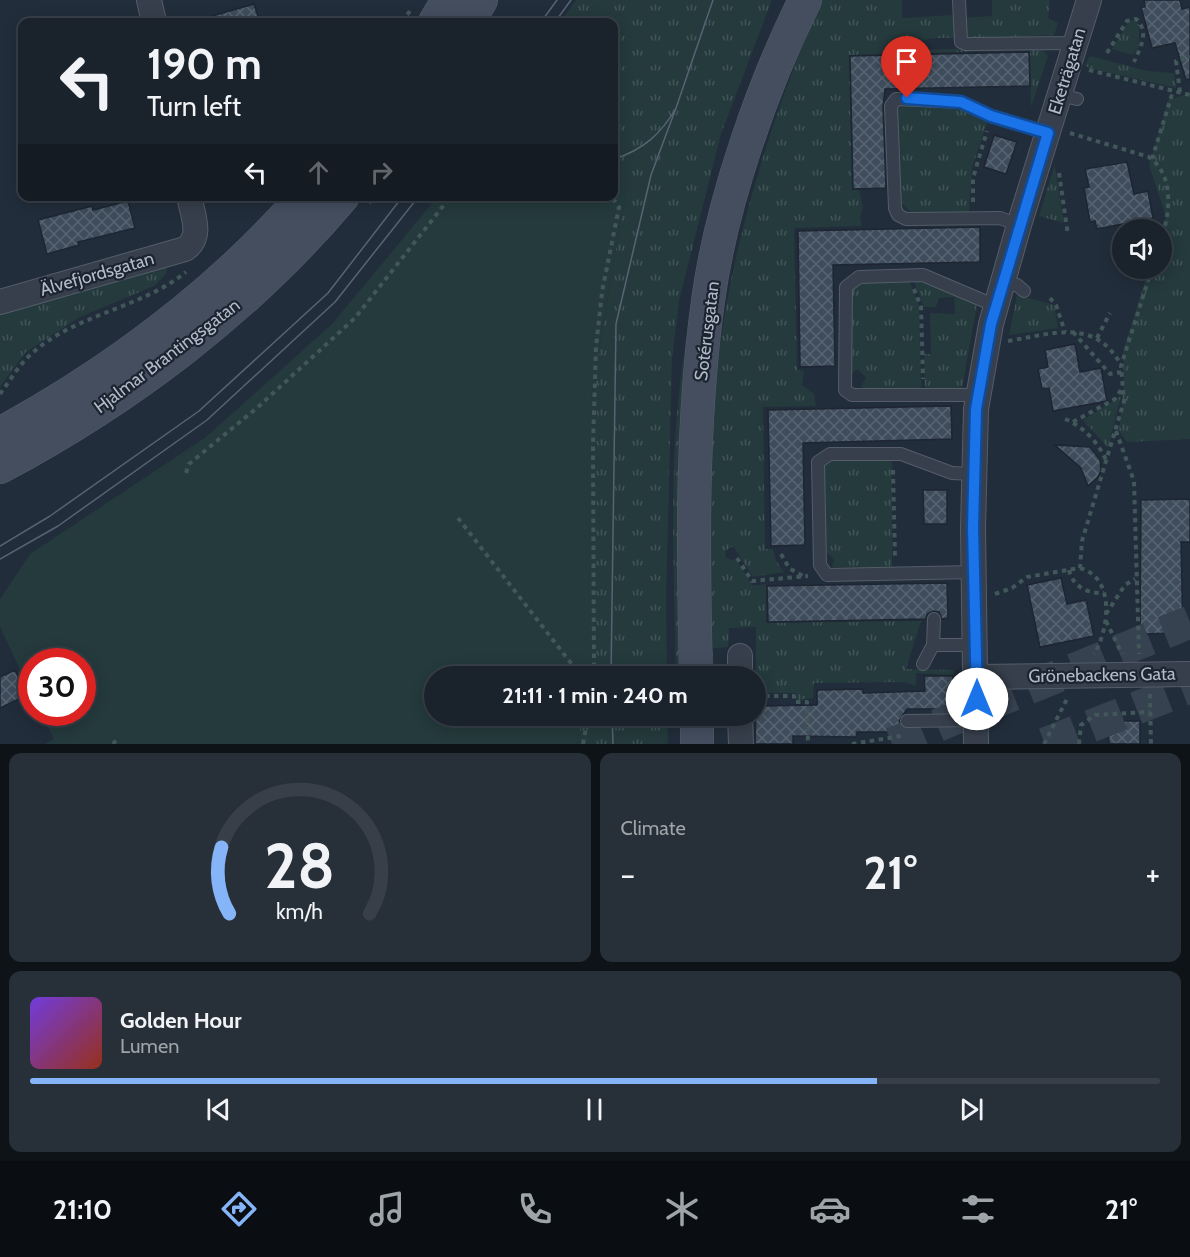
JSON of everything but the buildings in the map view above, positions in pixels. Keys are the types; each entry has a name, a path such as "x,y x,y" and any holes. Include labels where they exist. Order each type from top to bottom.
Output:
{"main road":[{"path":"437,18 448,0"},
{"path":"470,18 481,0"},
{"name":"Sotérusgatan","path":"696,666 693,568 695,458 708,299 743,152 805,0"},
{"name":"Hjalmar Brantingsgatan","path":"0,434 82,385 159,331 243,259 299,201"},
{"name":"Hjalmar Brantingsgatan","path":"0,467 86,417 204,332 286,257 338,201"},
{"path":"697,726 697,744"}],"street":[{"path":"149,0 153,18"},
{"name":"Eketrägatan","path":"976,744 974,474 978,395 1008,294 1019,225 1069,97 1076,43 1089,0"},
{"path":"190,201 196,236 193,255"},
{"name":"Älvefjordsgatan","path":"0,302 185,249 193,255"},
{"name":"Grönebackens Gata","path":"977,677 1190,674"},
{"path":"741,726 741,744"}],"lane":[{"path":"959,0 961,42 966,44 1076,43"},
{"path":"1019,225 1000,218 906,219 898,215 895,208 891,106 896,99 907,98 961,102 991,116 1055,132"},
{"path":"978,395 852,395 845,390 846,287 860,277 923,275 1008,294"},
{"path":"974,474 952,473 901,454 830,454 818,462 820,565 828,575 974,572"},
{"path":"923,664 933,645 934,619"},
{"path":"933,645 976,645"},
{"path":"907,721 977,720"}],"path":[{"path":"1107,53 1127,21 1136,19 1142,25 1143,42 1134,62"},
{"path":"1180,92 1176,62 1190,57"},
{"path":"1083,68 1190,95"},
{"path":"1152,159 1173,91"},
{"path":"973,218 973,178 991,116"},
{"path":"1055,132 1152,159 1158,164 1168,191 1167,219"},
{"path":"1058,167 1068,235"},
{"path":"186,473 189,464 258,407 355,318 447,201"},
{"path":"594,666 593,401 602,292 619,207 614,201"},
{"path":"0,394 21,364 44,346 97,316 149,297 167,287 193,255"},
{"path":"909,275 921,307 923,395"},
{"path":"1121,366 1149,279"},
{"path":"1050,298 1056,305 1065,332"},
{"path":"1097,338 1110,313"},
{"path":"1072,332 1110,374 1122,372"},
{"path":"1006,341 1072,332 1097,338 1113,350 1121,366 1124,401 1107,464 1082,541 1080,568"},
{"path":"1073,423 1115,399 1124,385"},
{"path":"1065,419 1073,423 1099,446 1107,464"},
{"path":"1116,430 1134,481 1139,675 1150,712 1151,744"},
{"path":"893,454 896,574"},
{"path":"458,518 573,666"},
{"path":"780,554 789,568 804,576"},
{"path":"738,558 752,581 828,575"},
{"path":"990,594 1012,588 1027,577 1080,568 1098,578 1104,593 1106,621 1099,645 1044,744"},
{"path":"1069,570 1079,586 1096,594 1104,593"},
{"path":"1106,615 1125,585 1136,579"},
{"path":"1106,621 1119,646 1139,675"},
{"path":"766,696 794,696 795,702 807,702 807,744"},
{"path":"1079,744 1082,725 1095,714 1150,712"},
{"path":"583,744 586,726"},
{"path":"113,744 118,738"}],"green space":[{"path":"576,0 772,0 721,134 679,301 672,358 666,601 667,666 588,666 591,397 629,171 618,171 618,18 563,18"},
{"path":"821,0 902,0 902,18 953,15 958,38 934,38 923,41 915,47 918,50 1026,47 1042,49 1048,56 1031,107 1030,50 849,55 852,190 859,190 863,206 860,218 862,226 794,228 797,370 804,371 802,385 814,394 816,406 763,407 765,549 773,549 776,561 784,572 753,577 733,546 725,551 726,558 737,561 753,586 766,584 766,623 921,621 906,669 954,670 954,675 916,673 916,686 904,682 814,683 813,698 797,700 796,693 766,693 766,666 756,666 756,627 729,628 728,647 713,648 713,666 708,666 710,483 721,337 737,253 756,179 793,71"},
{"path":"992,0 1050,0 1048,18 1058,23 1054,35 963,39 959,18 992,16"},
{"path":"1132,20 1139,25 1139,47 1132,55 1112,49 1128,23"},
{"path":"1090,56 1147,71 1174,73 1176,88 1089,68 1085,65"},
{"path":"1190,94 1190,439 1127,442 1119,431 1124,382 1123,352 1146,279 1172,279 1172,219 1165,219 1166,216 1149,165 1169,99"},
{"path":"953,98 988,120 972,168 969,213 913,214 900,202 897,105"},
{"path":"735,162 685,666 676,666 673,495 678,405 691,316 705,258"},
{"path":"1055,167 1064,223 1039,216"},
{"path":"618,171 629,171 591,397 590,666 424,666 424,726 580,726 577,744 45,744 54,739 48,726 96,726 96,648 18,648 18,665 0,627 0,599 30,554 206,437 333,323 434,201 618,201"},
{"path":"168,261 166,274 154,286 80,317 26,352 0,387 0,310"},
{"path":"907,274 919,307 921,391 868,392 861,386 866,378 858,369 850,374 849,286 853,283"},
{"path":"913,279 943,289 977,305 962,389 925,391 924,354 931,354 930,313 955,314 954,297 939,298 936,307 924,307"},
{"path":"1017,295 1054,305 1058,328 1009,335"},
{"path":"1121,396 1108,448 1083,420"},
{"path":"887,453 892,463 892,568 832,567 834,560 827,552 819,556 824,460"},
{"path":"580,726 667,726 668,744 577,744"}],"tunnel":[{"path":"892,744 1190,622"},
{"path":"1045,744 1190,687"}],"tram line":[{"path":"544,18 557,0"},
{"path":"558,18 571,0"},
{"path":"618,157 634,151 650,140 664,126 676,108 713,0"},
{"path":"611,666 616,324 651,175 676,108"},
{"path":"0,546 50,516 199,411 328,293 399,201"},
{"path":"0,559 58,526 207,420 335,302 415,201"},
{"path":"612,726 613,744"}],"route":[{"path":"907,98 961,102 991,116 1048,133 991,324 976,409 973,528 977,699"}]}
